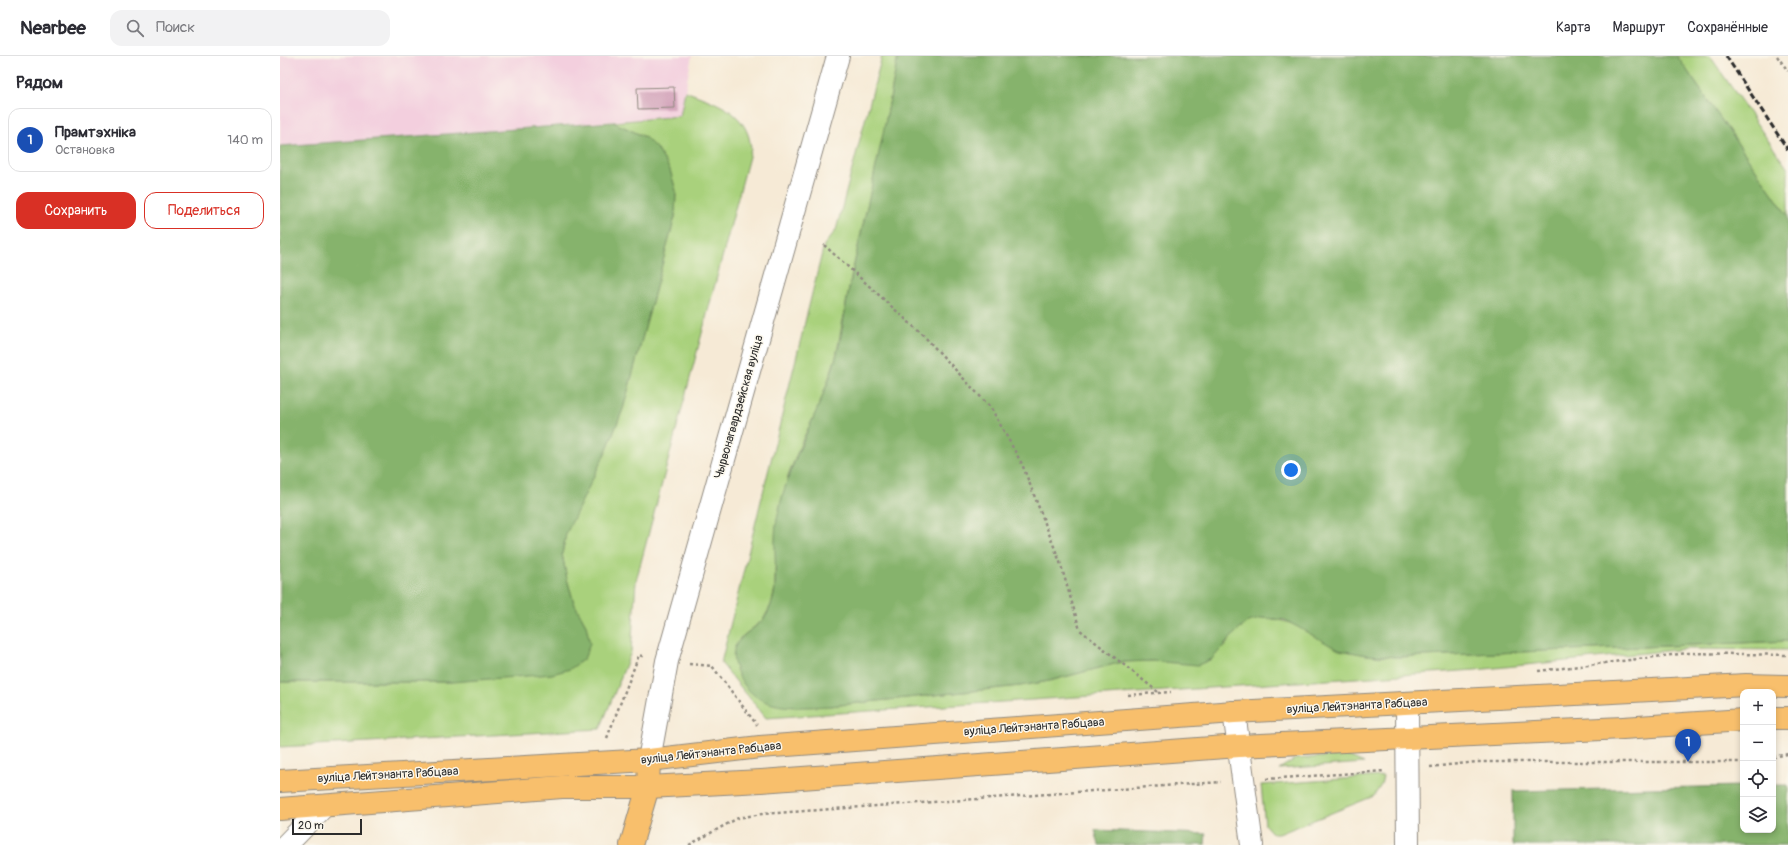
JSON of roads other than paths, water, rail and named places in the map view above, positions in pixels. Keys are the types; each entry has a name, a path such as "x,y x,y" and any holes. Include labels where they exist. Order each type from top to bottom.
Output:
{"main road":[{"name":"вуліца Лейтэнанта Рабцава","path":"280,781 649,760 760,747 1234,712 1746,685 1788,686"},
{"path":"1776,718 1788,718"},
{"name":"вуліца Лейтэнанта Рабцава","path":"280,809 323,807 562,787 648,787 761,782 1239,746 1623,728 1740,720"},
{"path":"630,845 648,787 649,760"}],"street":[{"name":"Чырвонагвардзейская вуліца","path":"649,760 667,662 838,56"},
{"path":"1407,704 1409,769 1408,845"},
{"path":"1234,712 1252,845"},
{"path":"286,845 323,807"}],"railway":[{"path":"1726,56 1788,150"}],"place":[{"name":"Прамтэхніка","path":"1688,762"}]}
